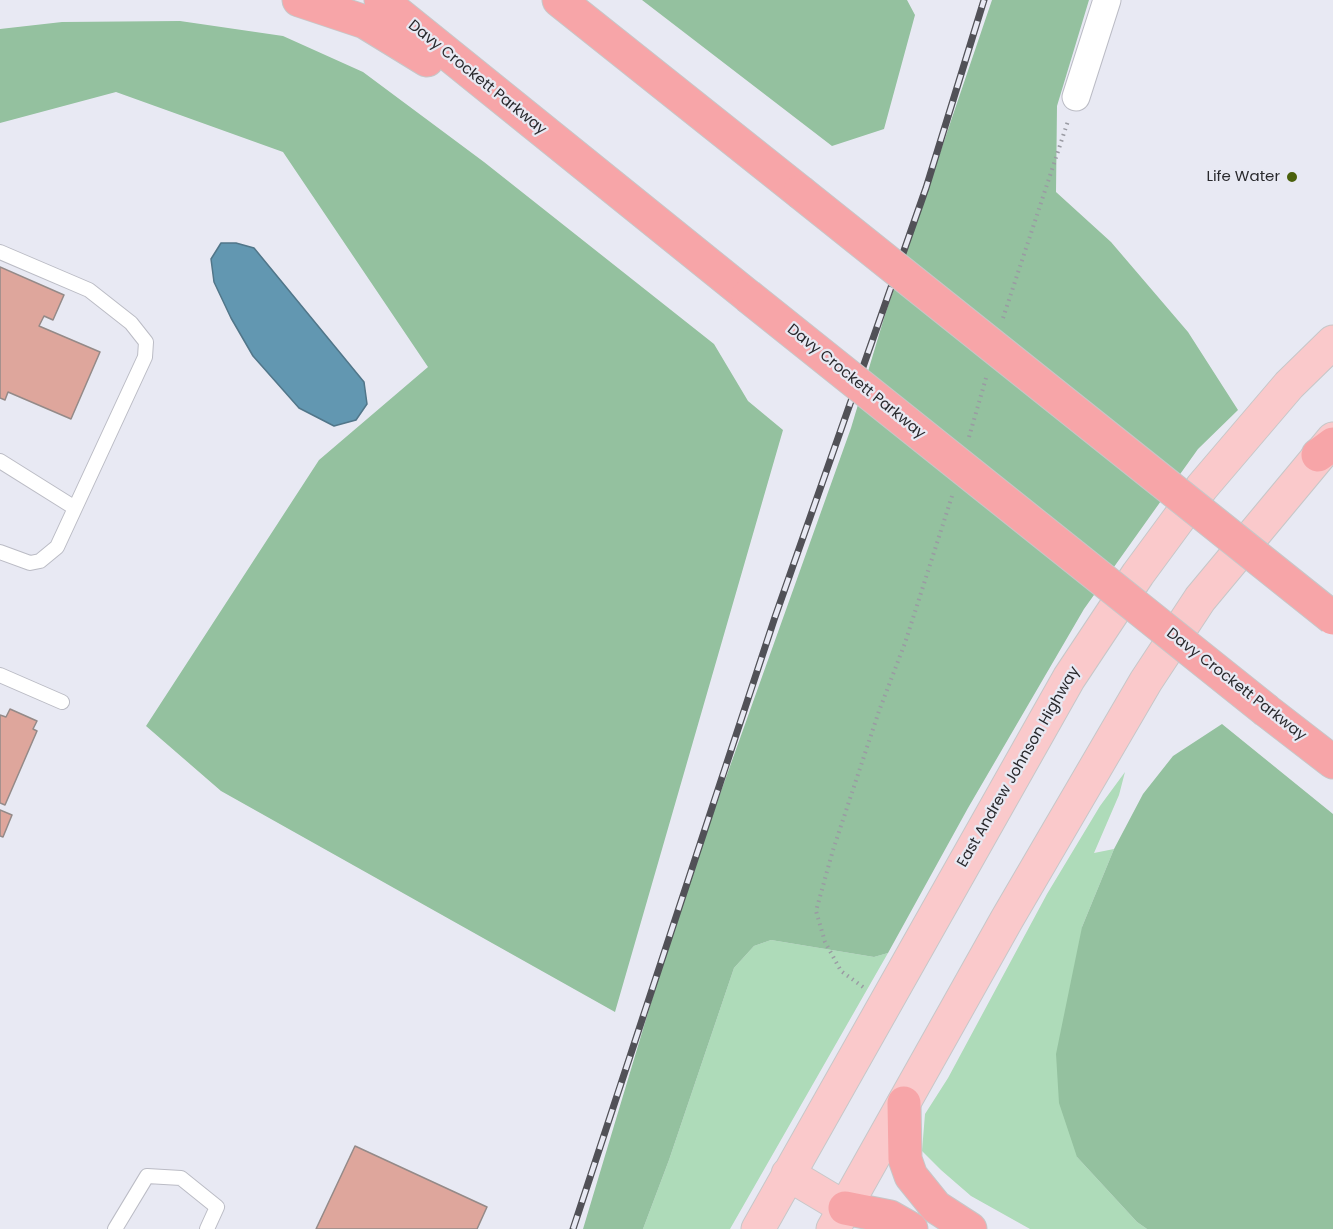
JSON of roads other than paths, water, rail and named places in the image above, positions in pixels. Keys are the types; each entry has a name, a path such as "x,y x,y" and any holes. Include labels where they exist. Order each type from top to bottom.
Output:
{"highway":[{"path":"299,0 365,22 543,131"},
{"name":"Davy Crockett Parkway","path":"381,0 1333,762"},
{"path":"559,0 1333,618"},
{"path":"1299,735 1307,759 1333,780"},
{"path":"904,1103 905,1159 911,1176 936,1207 970,1229"},
{"path":"845,1222 890,1217 911,1229"}],"main road":[{"name":"East Andrew Johnson Highway","path":"758,1229 1069,678 1138,574 1202,487 1289,385 1333,342"},
{"path":"788,1174 845,1222 904,1103 1007,919 1152,672 1200,599 1328,446"}],"street":[{"path":"1076,97 1107,0"}],"lane":[{"path":"0,252 89,290 131,323 146,342 145,357 57,547 40,561 30,563 0,552"},
{"path":"0,461 75,508"},
{"path":"0,675 62,702"},
{"path":"115,1229 147,1176 181,1178 217,1207 207,1229"}],"water":[{"path":"221,243 236,243 254,248 364,382 367,404 356,420 334,426 299,408 253,356 214,282 211,259"}],"railway":[{"path":"573,1229 775,617 926,188 984,0"}],"place":[{"name":"Life Water","path":"1292,177"}]}
